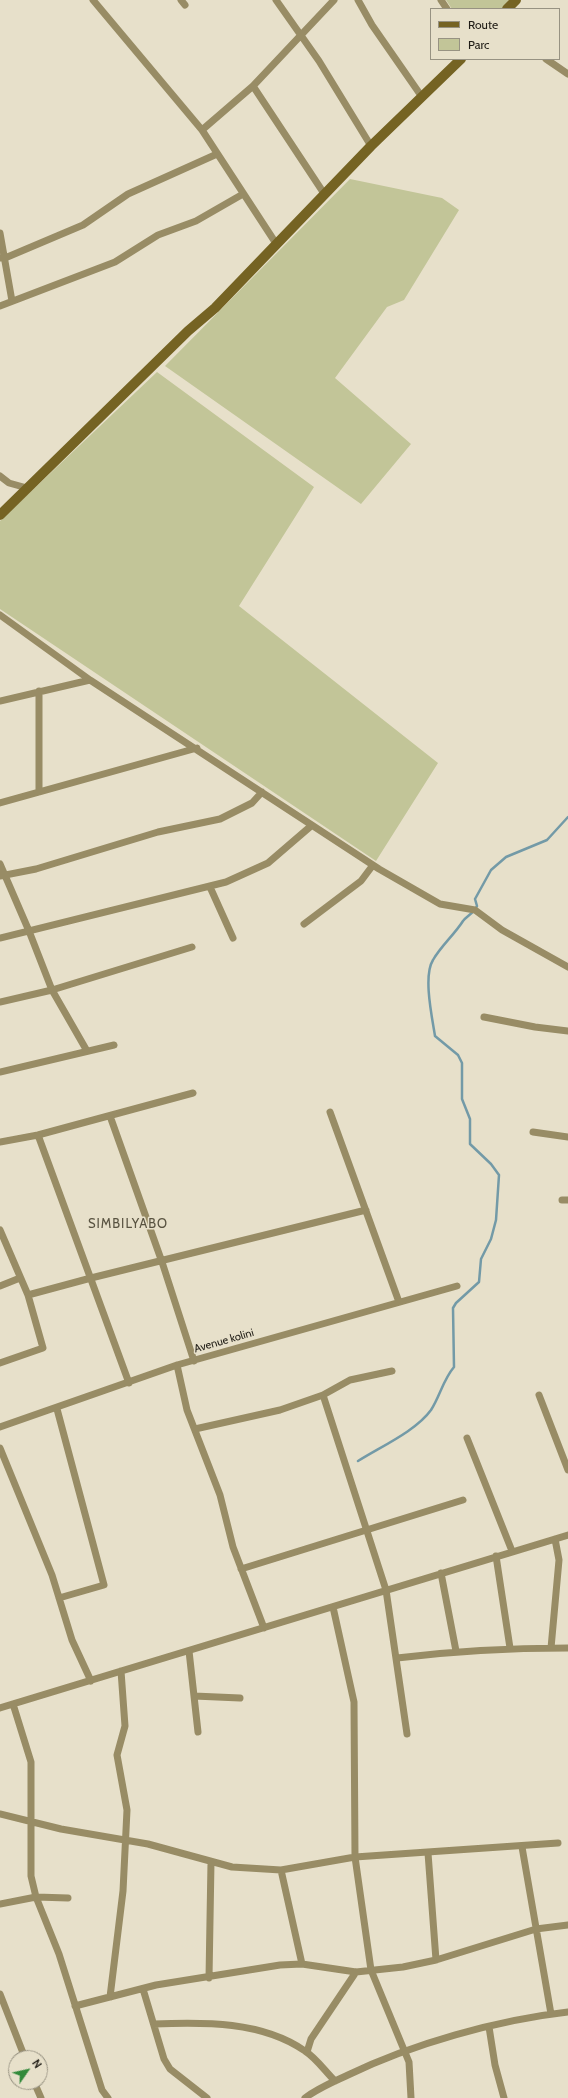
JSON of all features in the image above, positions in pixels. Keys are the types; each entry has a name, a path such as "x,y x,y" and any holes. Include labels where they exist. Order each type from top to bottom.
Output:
{"street":[{"path":"94,0 202,130 277,245"},
{"path":"276,0 319,62 371,146"},
{"path":"202,130 253,86 334,0"},
{"path":"358,0 372,25 422,96"},
{"path":"508,8 516,0"},
{"path":"0,515 188,331 215,308 371,146 460,60"},
{"path":"547,60 568,74"},
{"path":"253,86 325,195"},
{"path":"2,258 83,225 128,194 217,154"},
{"path":"0,306 115,262 158,235 196,221 243,194"},
{"path":"0,233 2,258 12,301"},
{"path":"0,476 9,482 27,488"},
{"path":"0,615 90,680 197,748 312,826 373,865 440,904 476,910 502,930 568,967"},
{"path":"0,701 90,680"},
{"path":"39,691 39,792"},
{"path":"0,803 197,748"},
{"path":"2,876 36,869 158,832 220,819 252,803 262,792"},
{"path":"0,938 226,882 268,863 312,826"},
{"path":"0,864 2,876 29,931 52,990 87,1051"},
{"path":"304,924 362,881 373,865"},
{"path":"210,887 233,938"},
{"path":"0,1002 52,990 192,947"},
{"path":"484,1017 536,1027 568,1031"},
{"path":"0,1072 114,1045"},
{"path":"0,1142 38,1135 193,1093"},
{"path":"330,1112 399,1302"},
{"path":"110,1116 162,1262 194,1361"},
{"path":"533,1132 568,1136"},
{"path":"38,1135 129,1383"},
{"path":"28,1295 366,1210"},
{"path":"0,1230 28,1295 43,1348 0,1363"},
{"path":"0,1286 20,1278"},
{"name":"Avenue kolini","path":"0,1427 57,1409 177,1365 457,1286"},
{"path":"177,1365 187,1410 220,1494 233,1548 264,1628"},
{"path":"195,1429 280,1410 323,1394 350,1380 392,1371"},
{"path":"323,1394 386,1590 407,1734"},
{"path":"539,1395 568,1470"},
{"path":"57,1409 104,1584 59,1598"},
{"path":"467,1438 512,1551"},
{"path":"0,1448 52,1575 72,1640 91,1680"},
{"path":"241,1569 463,1500"},
{"path":"0,1708 554,1538 568,1535"},
{"path":"551,1648 559,1560 554,1538"},
{"path":"496,1556 510,1648"},
{"path":"441,1573 456,1651"},
{"path":"333,1607 354,1702 355,1857 371,1970 409,2062 411,2098"},
{"path":"397,1658 456,1651 510,1648 568,1648"},
{"path":"189,1651 198,1732"},
{"path":"110,1996 123,1891 127,1810 117,1755 125,1726 122,1671"},
{"path":"194,1696 240,1698"},
{"path":"13,1704 31,1762 31,1876 36,1897 59,1954 102,2090 108,2098"},
{"path":"0,1814 61,1829 148,1844 232,1867 281,1870 355,1857 522,1847 558,1843"},
{"path":"522,1847 551,2014"},
{"path":"428,1852 436,1960"},
{"path":"209,1978 211,1862"},
{"path":"281,1870 302,1964"},
{"path":"0,1904 36,1897 68,1898"},
{"path":"75,2006 110,1996 143,1989 280,1965 302,1964 356,1972 403,1967 436,1960 536,1929 568,1925"},
{"path":"307,2052 311,2039 356,1972"},
{"path":"143,1989 164,2059 170,2070 207,2098"},
{"path":"0,1994 22,2050"},
{"path":"305,2098 372,2063 404,2051 489,2026 568,2012"},
{"path":"154,2024 193,2022 239,2025 277,2037 307,2052 335,2081"},
{"path":"489,2026 495,2065 504,2098"}],"green space":[{"path":"446,0 509,0 502,8 451,8"},
{"path":"350,179 442,198 459,210 404,300 387,307 335,378 411,444 361,504 165,366"},
{"path":"157,372 314,487 239,606 438,763 376,861 0,609 0,521"}],"waterway":[{"path":"358,1461 407,1432 424,1418 434,1405 447,1377 454,1367 453,1308 456,1303 479,1282 481,1259 491,1239 496,1220 499,1175 491,1164 470,1144 470,1119 462,1099 462,1063 458,1055 435,1036 428,986 430,967 440,950 463,921 476,908 477,906 475,899 491,870 506,857 547,840 568,817"}],"district":[{"name":"SIMBILYABO","path":"128,1224"}]}
